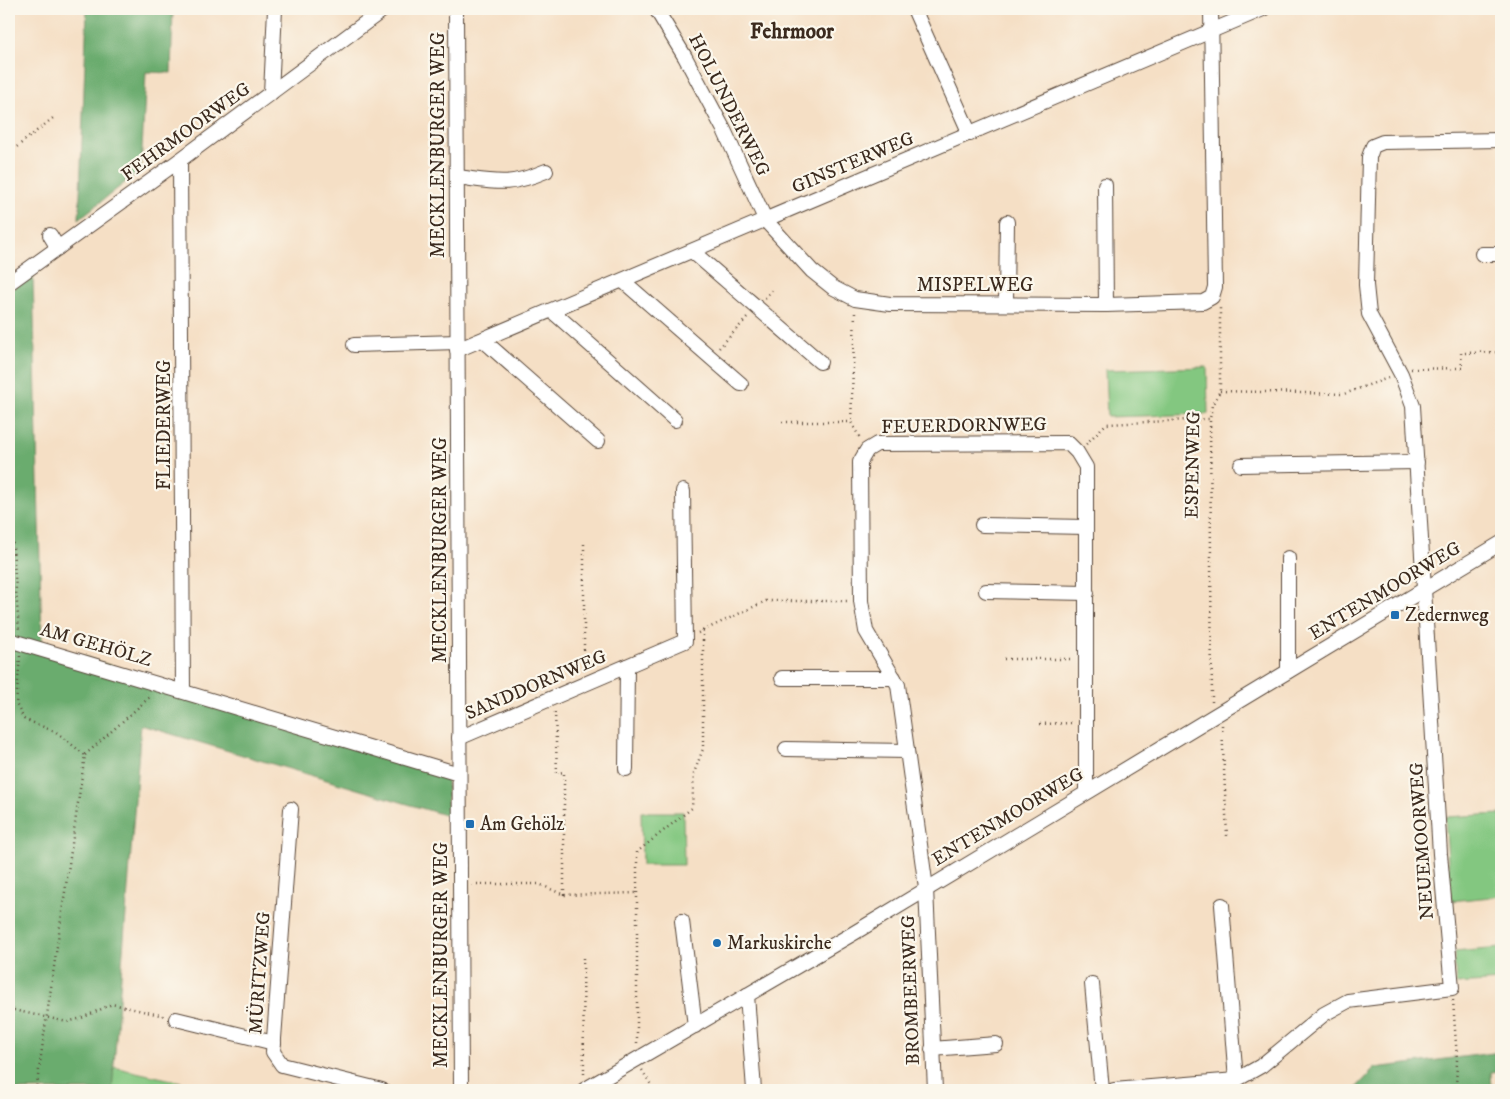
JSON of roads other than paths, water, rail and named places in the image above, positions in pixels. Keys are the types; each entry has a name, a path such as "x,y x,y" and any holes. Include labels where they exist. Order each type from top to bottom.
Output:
{"street":[{"path":"271,92 275,9"},
{"name":"FEHRMOORWEG","path":"9,282 180,160 384,9"},
{"name":"MECKLENBURGER WEG","path":"456,9 461,1090"},
{"name":"HOLUNDERWEG","path":"656,9 685,57 724,130 766,221"},
{"path":"914,9 970,134"},
{"path":"1211,9 1211,31"},
{"name":"GINSTERWEG","path":"458,346 483,340 1263,9"},
{"name":"MISPELWEG","path":"766,221 812,270 832,287 855,299 890,304 1006,303 1106,305 1203,302 1212,297 1215,287 1211,31"},
{"path":"1425,589 1413,406 1400,371 1372,320 1368,304 1366,285 1369,157 1373,146 1383,142 1501,140"},
{"name":"FLIEDERWEG","path":"180,160 183,691"},
{"path":"457,177 508,183 522,181 546,171"},
{"path":"1105,185 1106,305"},
{"path":"1006,303 1008,222"},
{"path":"50,235 58,248"},
{"path":"693,252 820,362"},
{"path":"1482,254 1501,254"},
{"path":"623,281 741,384"},
{"path":"552,311 675,420"},
{"path":"483,340 598,441"},
{"path":"354,345 458,346"},
{"name":"FEUERDORNWEG","path":"926,888 898,685 866,630 861,601 860,462 867,450 877,444 1068,443 1078,452 1086,467 1086,527"},
{"path":"1241,466 1417,462"},
{"name":"SANDDORNWEG","path":"459,738 685,641 683,491"},
{"path":"982,525 1086,527 1086,792"},
{"name":"ENTENMOORWEG","path":"584,1086 637,1060 695,1026 1501,544"},
{"name":"ENTENMOORWEG","path":"1288,558 1288,671"},
{"name":"NEUEMOORWEG","path":"1236,1080 1261,1066 1324,1014 1348,1001 1452,988 1440,854 1425,589"},
{"path":"986,591 1086,593"},
{"name":"AM GEHÖLZ","path":"14,641 459,774"},
{"name":"SANDDORNWEG","path":"626,769 627,666"},
{"path":"782,678 894,678"},
{"path":"786,749 907,751"},
{"name":"MÜRITZWEG","path":"291,809 273,1052 282,1065 382,1090"},
{"name":"BROMBEERWEG","path":"926,888 935,1090"},
{"path":"1114,1090 1236,1080 1222,905"},
{"path":"682,921 695,1026"},
{"path":"1092,984 1102,1090"},
{"path":"747,995 754,1090"},
{"path":"176,1019 274,1043"},
{"path":"932,1049 996,1044"}],"place":[{"name":"Zedernweg","path":"1395,615"},
{"name":"Am Gehölz","path":"470,824"},
{"name":"Markuskirche","path":"717,943"}],"district":[{"name":"Fehrmoor","path":"792,32"}]}
